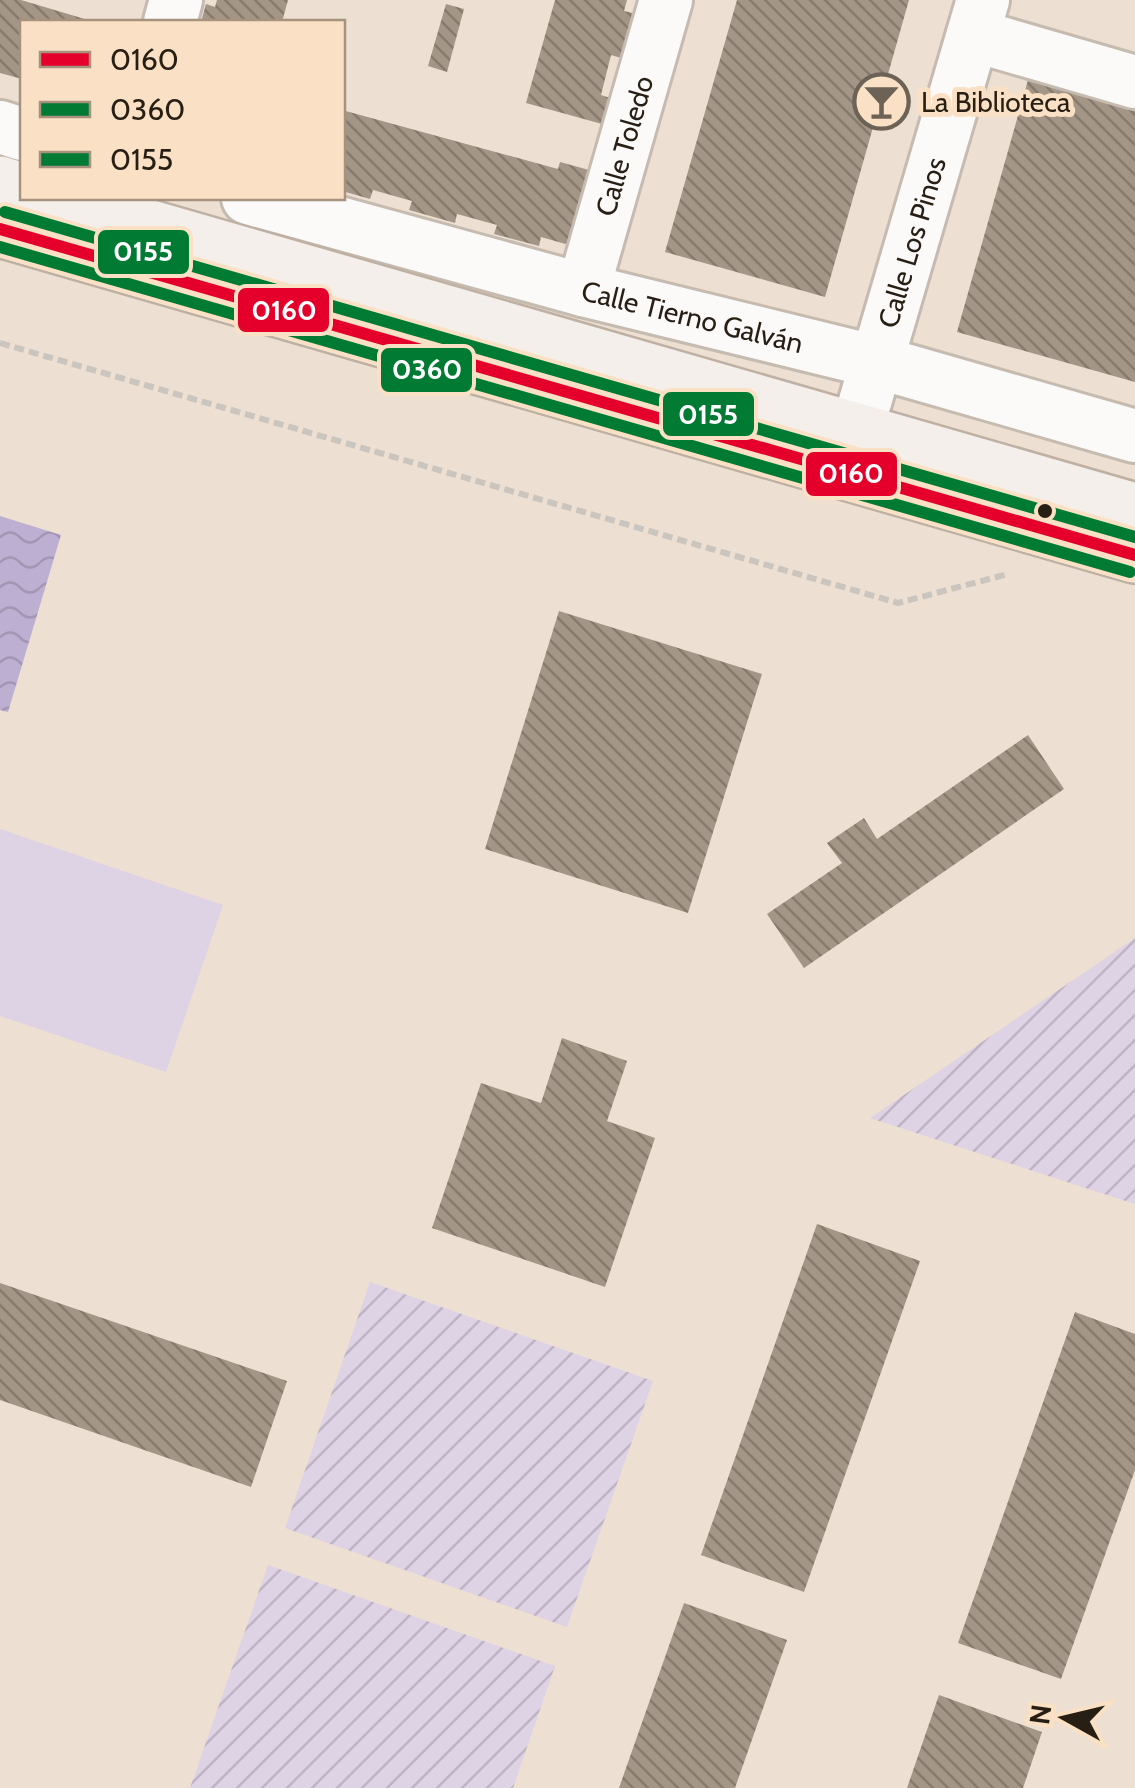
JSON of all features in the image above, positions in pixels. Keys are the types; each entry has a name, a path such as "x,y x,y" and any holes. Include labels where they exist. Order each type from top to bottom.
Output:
{"main road":[{"path":"53,200 1135,511"},
{"path":"0,229 1135,555"}],"street":[{"name":"Calle Toledo","path":"583,290 666,0"},
{"path":"978,18 1135,82"},
{"name":"Calle Los Pinos","path":"858,429 978,18"},
{"name":"Calle Tierno Galván","path":"255,200 583,290 878,362 1135,436"},
{"path":"713,434 795,434 816,440 858,429"}],"path":[{"path":"0,343 898,603 1014,572"}],"shaded area":[{"path":"0,829 223,905 166,1072 0,1016"},
{"path":"1135,938 1135,1204 870,1118"},
{"path":"370,1282 653,1381 567,1627 285,1528"},
{"path":"268,1565 555,1666 513,1788 190,1788"}],"water":[{"path":"0,516 61,535 8,712 0,710"}],"building":[{"path":"0,0 21,0 88,20 20,20 20,78 0,73"},
{"path":"217,0 288,0 283,20 202,20 206,4 215,7"},
{"path":"555,0 627,0 624,11 633,13 621,58 611,55 601,95 610,98 602,124 526,103"},
{"path":"737,0 909,0 825,297 665,252"},
{"path":"446,4 464,9 447,72 428,66"},
{"path":"1028,80 1135,111 1135,382 957,332"},
{"path":"345,111 558,169 560,162 589,170 569,245 541,237 539,246 494,234 497,225 457,214 455,223 409,210 412,201 373,190 370,199 345,192"},
{"path":"559,611 762,674 688,913 485,849"},
{"path":"1028,735 1064,789 804,968 767,914 842,863 827,843 864,818 877,839"},
{"path":"562,1038 627,1061 607,1121 655,1138 605,1287 432,1228 481,1083 541,1103"},
{"path":"817,1224 920,1261 804,1592 701,1555"},
{"path":"0,1283 287,1381 251,1487 0,1400"},
{"path":"1075,1312 1135,1334 1135,1470 1061,1679 958,1643"},
{"path":"684,1603 787,1640 735,1788 619,1788"},
{"path":"939,1695 1042,1732 1023,1788 907,1788"}],"transit line":[{"name":"0155","path":"5,212 1135,537"},
{"name":"0160","path":"0,229 1135,555"},
{"name":"0360","path":"0,247 1130,572"}],"place":[{"name":"La Biblioteca","path":"882,102"}]}
